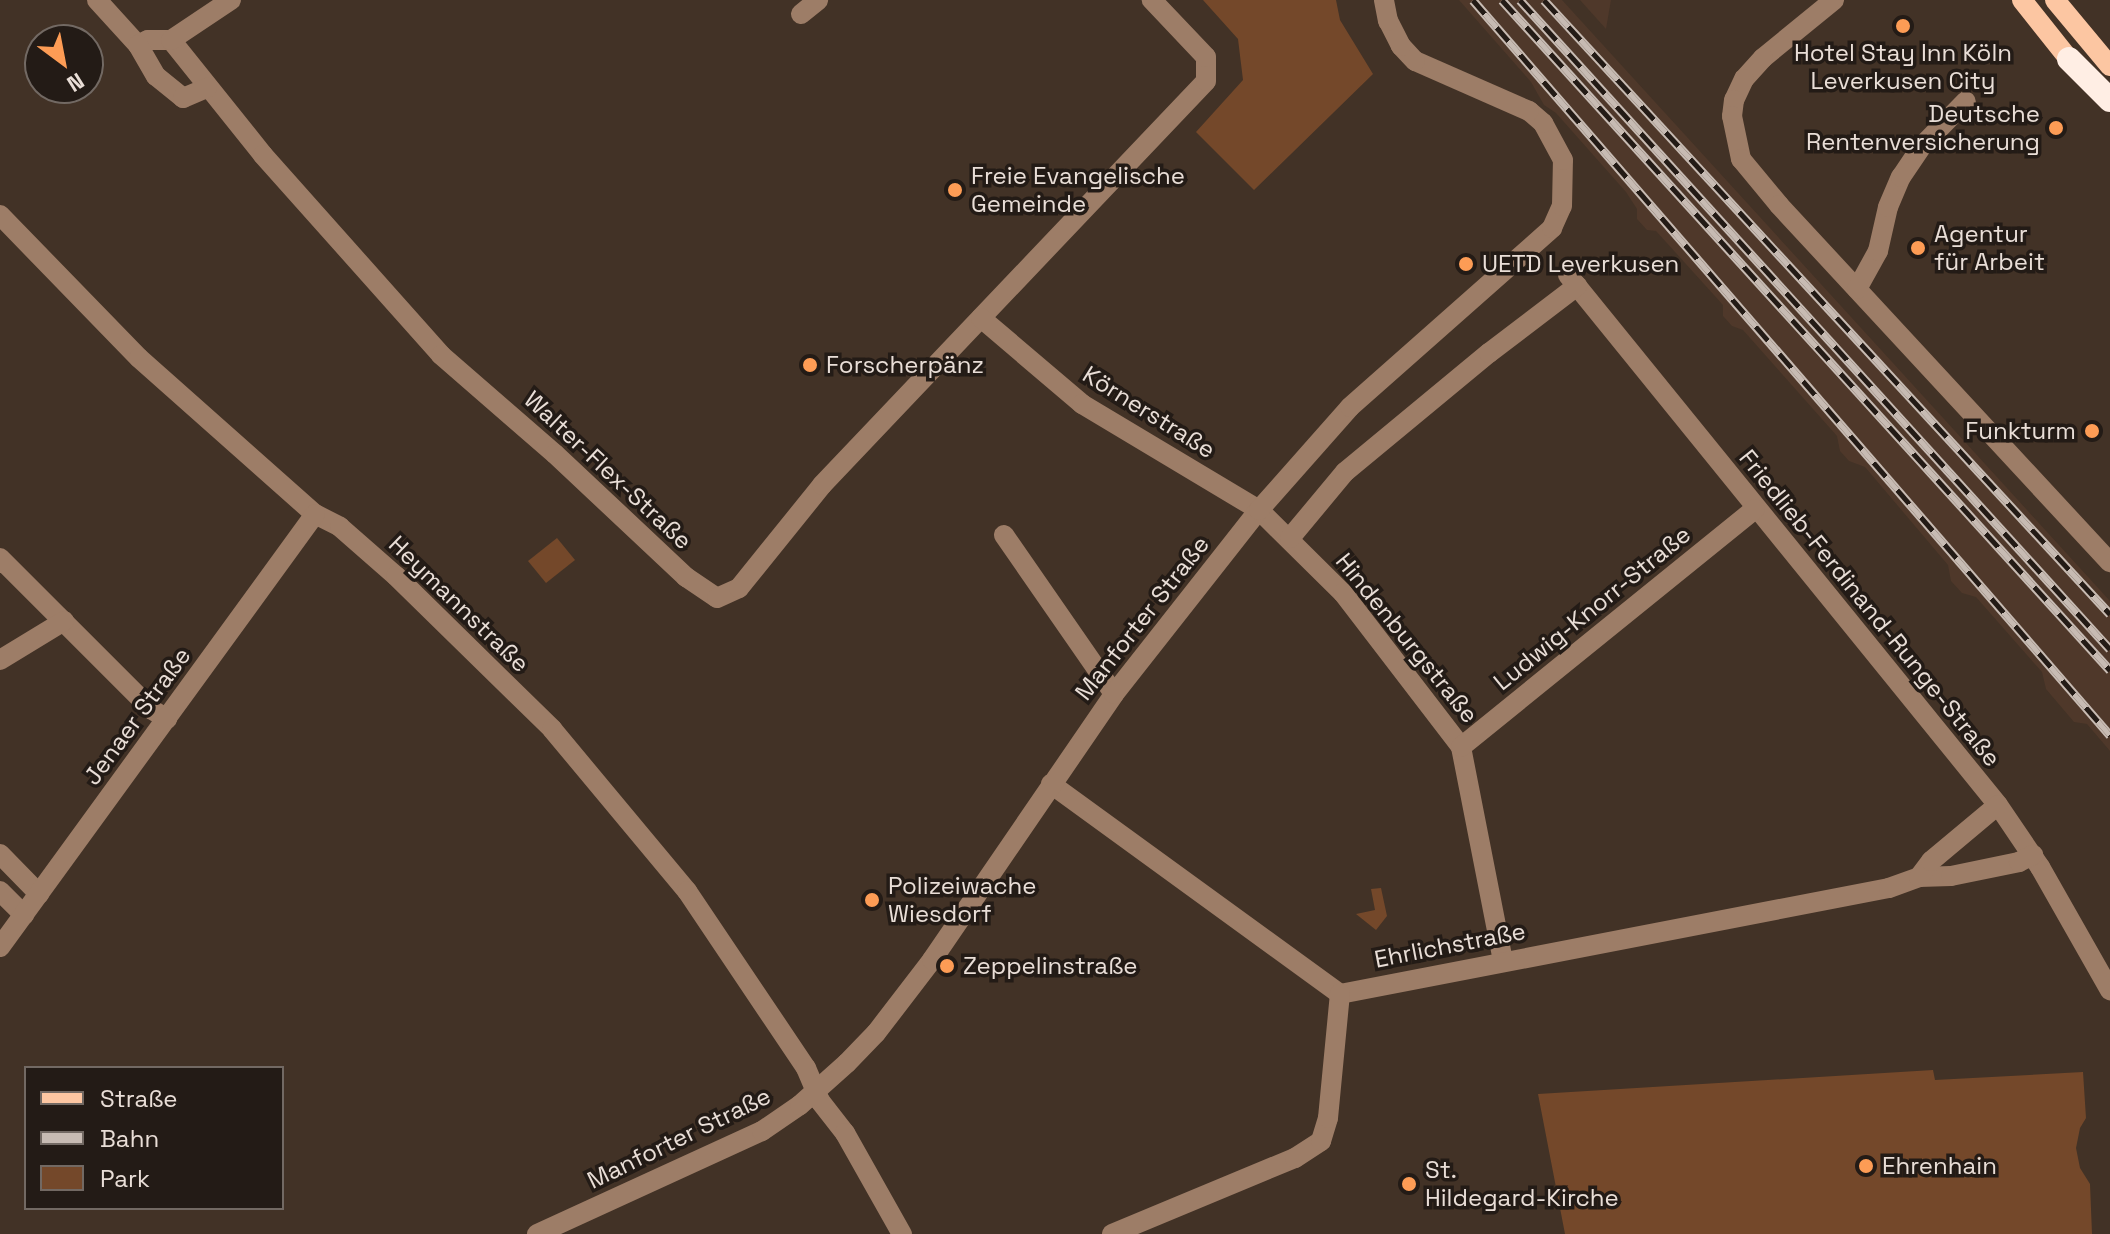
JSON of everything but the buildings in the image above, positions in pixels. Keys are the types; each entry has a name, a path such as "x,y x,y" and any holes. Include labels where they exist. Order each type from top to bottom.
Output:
{"highway":[{"path":"2069,59 2110,100"}],"main road":[{"path":"2022,0 2069,59"},
{"path":"2055,0 2110,66"}],"street":[{"path":"97,0 138,45 156,76 183,98 207,88"},
{"path":"138,45 148,40 171,40 231,0"},
{"path":"801,14 818,0"},
{"path":"981,318 1206,81 1206,57 1152,0"},
{"name":"Manforter Straße","path":"537,1234 762,1131 816,1090 885,1021 932,960 1114,694 1259,510 1350,407 1552,228 1562,206 1563,160 1543,123 1529,111 1415,61 1401,46 1388,21 1384,0"},
{"path":"1834,0 1763,58 1744,79 1733,108 1736,148 1748,170 2110,562"},
{"name":"Walter-Flex-Straße","path":"171,40 207,88 349,255 441,355 555,454 686,577 717,598 739,588 822,485 981,318"},
{"path":"1857,289 1878,251 1888,207 1901,177 1921,147 1966,101"},
{"name":"Heymannstraße","path":"0,215 139,358 315,514 340,527 391,571 561,739 687,891 806,1068 816,1090"},
{"name":"Friedlieb-Ferdinand-Runge-Straße","path":"1290,538 1345,472 1572,280 1998,805 2033,855 2110,990"},
{"name":"Körnerstraße","path":"981,318 1082,404 1259,510"},
{"name":"Ludwig-Knorr-Straße","path":"1461,747 1755,509"},
{"name":"Hindenburgstraße","path":"1259,510 1343,593 1461,747 1503,961"},
{"name":"Jenaer Straße","path":"0,947 315,514"},
{"path":"1004,535 1052,600 1114,694"},
{"path":"0,558 151,709 167,719"},
{"path":"0,660 64,621"},
{"path":"1051,784 1340,994 1328,1118 1321,1141 1295,1158 1112,1234"},
{"name":"Ehrlichstraße","path":"1919,877 1931,861 1998,805"},
{"path":"0,854 39,894"},
{"name":"Ehrlichstraße","path":"1340,994 1889,888 1919,877 1951,876 2019,862 2033,855"},
{"path":"0,891 24,915"},
{"path":"816,1090 857,1153 902,1234"}],"shaded area":[{"path":"1459,0 1562,0 2110,601 2110,751 2087,724 2074,722 2046,689 2042,672 1976,597 1962,593 1951,581 1948,565 1865,467 1849,461 1840,451 1837,436 1743,330 1732,326 1723,316 1723,305 1656,231 1647,230 1637,219 1637,209 1626,192 1556,113 1544,105 1531,82"},
{"path":"1580,0 1611,0 1606,29"}],"green space":[{"path":"1203,0 1336,0 1340,20 1373,74 1254,190 1196,132 1243,80 1238,39"},
{"path":"557,538 575,560 546,583 528,561"},
{"path":"1381,888 1387,916 1376,930 1356,914 1375,910 1371,889"},
{"path":"1933,1070 1935,1080 2083,1072 2086,1118 2080,1128 2076,1148 2080,1168 2090,1184 2092,1234 1565,1234 1538,1094"}],"railway":[{"path":"1473,0 2110,735"},
{"path":"1502,0 2110,670"},
{"path":"1520,0 2110,649"},
{"path":"1544,0 2110,614"}],"place":[{"name":"Hotel Stay Inn Köln Leverkusen City","path":"1903,26"},
{"name":"Deutsche Rentenversicherung","path":"2056,128"},
{"name":"Freie Evangelische Gemeinde","path":"955,190"},
{"name":"Agentur für Arbeit","path":"1918,248"},
{"name":"UETD Leverkusen","path":"1466,264"},
{"name":"Forscherpänz","path":"810,365"},
{"name":"Funkturm","path":"2092,431"},
{"name":"Polizeiwache Wiesdorf","path":"872,900"},
{"name":"Zeppelinstraße","path":"947,966"},
{"name":"Ehrenhain","path":"1866,1166"},
{"name":"St. Hildegard-Kirche","path":"1409,1184"}]}
